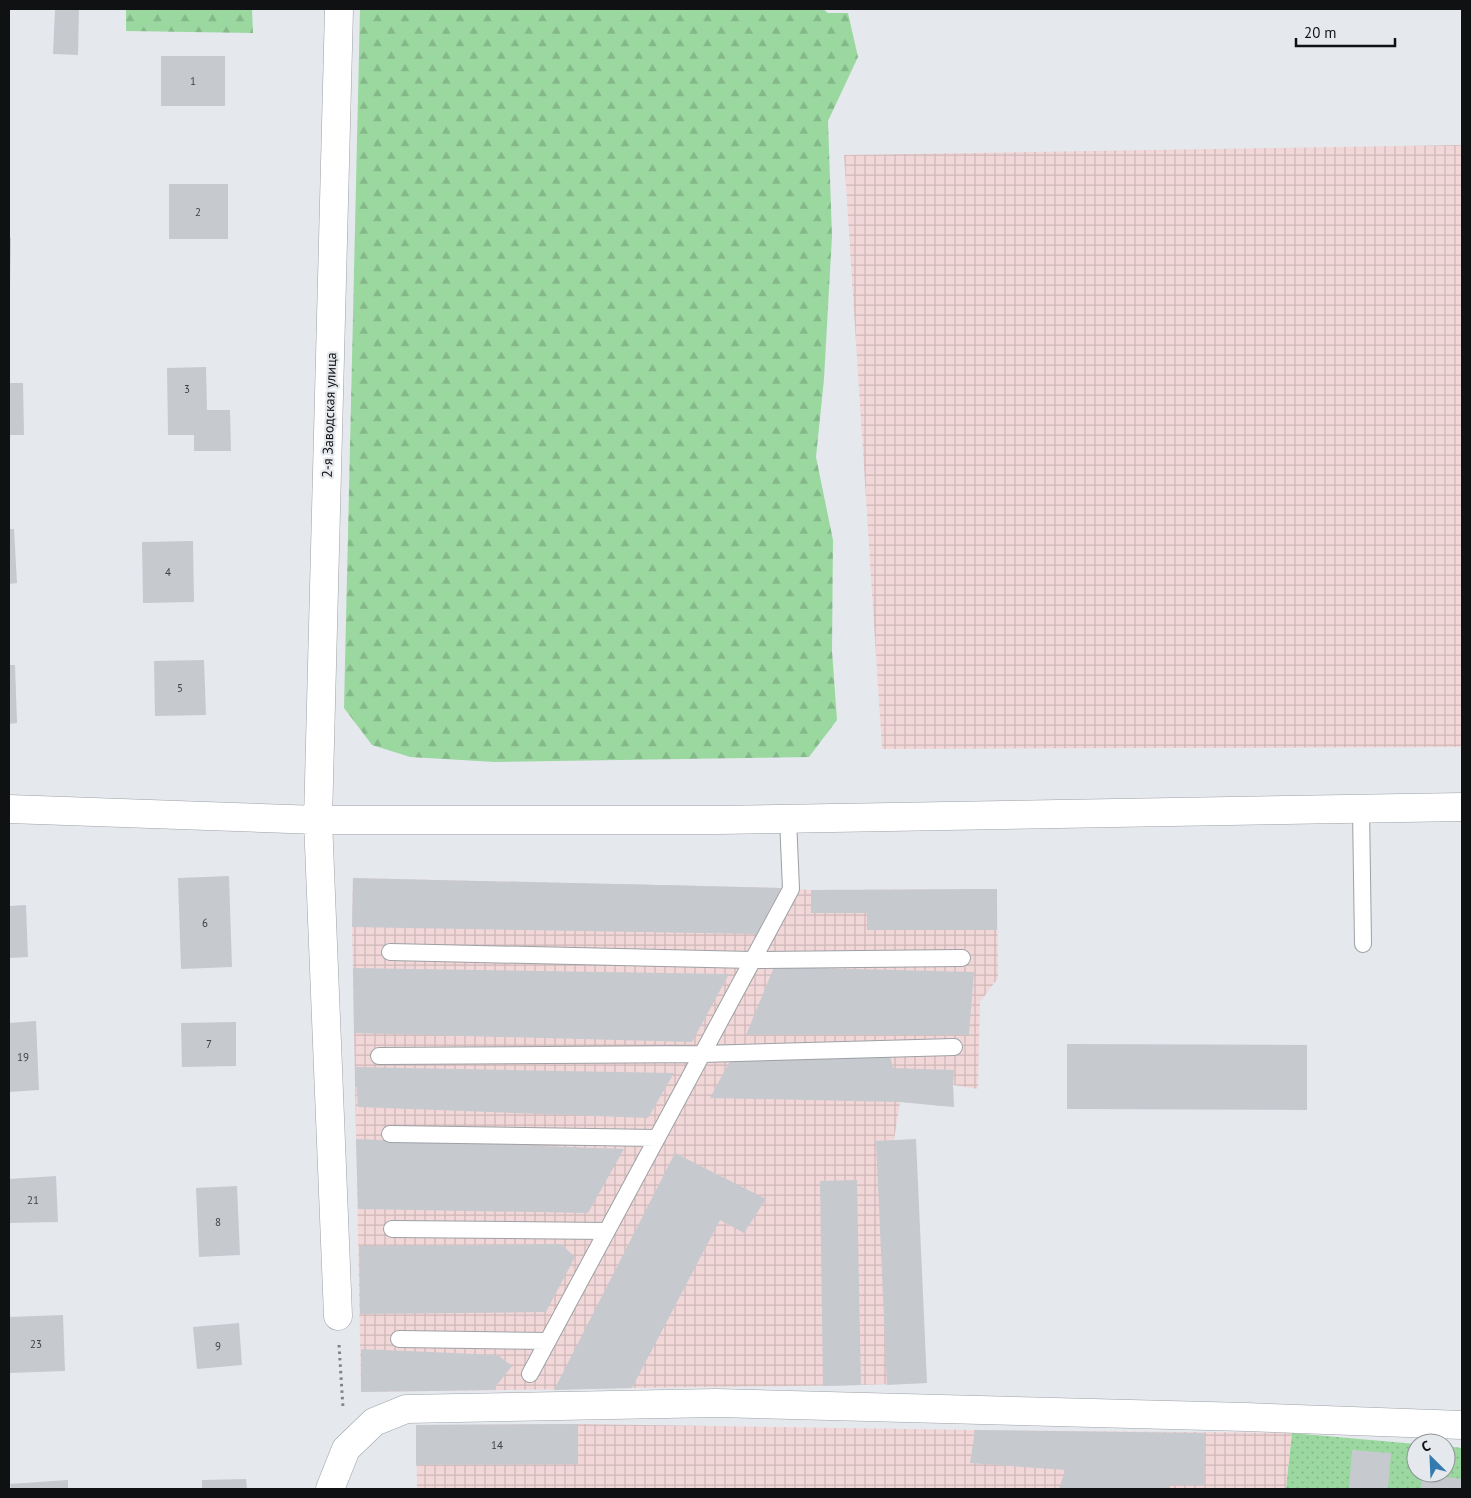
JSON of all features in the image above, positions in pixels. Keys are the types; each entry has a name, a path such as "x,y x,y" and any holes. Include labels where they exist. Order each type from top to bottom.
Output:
{"street":[{"name":"2-я Заводская улица","path":"338,1316 318,820 339,9"},
{"path":"9,809 318,820 718,820 1462,807"},
{"path":"330,1489 346,1449 374,1422 406,1409 717,1403 1246,1417 1462,1425"}],"lane":[{"path":"1361,809 1363,944"},
{"path":"530,1374 791,889 788,819"},
{"path":"390,952 752,960 962,958"},
{"path":"379,1056 702,1054 954,1047"},
{"path":"390,1134 657,1138"},
{"path":"392,1229 607,1231"},
{"path":"399,1339 548,1341"}],"path":[{"path":"338,1316 346,1449"}],"shaded area":[{"path":"1462,145 1462,747 882,749 844,155"},
{"path":"353,878 811,890 997,889 998,978 980,1002 978,1089 953,1085 954,1107 900,1102 894,1140 927,1383 361,1392 352,927"},
{"path":"578,1424 1292,1433 1286,1489 417,1489 416,1425"}],"green space":[{"path":"126,9 252,9 253,33 126,31"},
{"path":"360,9 823,9 828,13 848,13 858,57 828,121 832,236 824,379 816,457 833,540 832,651 837,720 809,757 495,762 410,757 372,745 344,708"},
{"path":"1292,1433 1406,1443 1406,1483 1456,1483 1456,1447 1462,1448 1462,1489 1286,1489"}],"building":[{"path":"55,9 79,9 78,55 53,54"},
{"path":"161,56 225,56 225,106 161,106"},
{"path":"169,184 228,184 228,239 169,239"},
{"path":"9,238 11,238 10,288 9,288"},
{"path":"206,367 207,410 230,410 231,451 194,451 194,435 168,435 167,368"},
{"path":"9,383 23,383 24,435 9,435"},
{"path":"9,529 14,529 17,583 9,584"},
{"path":"193,541 194,602 143,603 142,542"},
{"path":"204,660 206,715 155,716 154,661"},
{"path":"9,665 15,665 17,723 9,724"},
{"path":"229,876 232,967 181,969 178,878"},
{"path":"353,878 781,888 757,934 352,927"},
{"path":"997,889 997,930 867,930 867,913 811,913 811,890"},
{"path":"26,905 28,957 9,958 9,906"},
{"path":"774,967 974,972 969,1035 746,1035"},
{"path":"353,968 729,974 692,1042 354,1033"},
{"path":"36,1021 39,1090 9,1092 9,1023"},
{"path":"236,1022 236,1066 182,1067 181,1023"},
{"path":"1067,1044 1307,1045 1307,1110 1067,1109"},
{"path":"890,1056 893,1068 954,1070 954,1107 900,1102 710,1098 731,1059"},
{"path":"355,1067 674,1073 648,1118 358,1107"},
{"path":"356,1139 624,1149 588,1213 358,1209"},
{"path":"916,1139 927,1383 887,1385 876,1141"},
{"path":"675,1153 766,1199 744,1233 720,1220 632,1388 554,1390"},
{"path":"56,1176 58,1222 9,1223 9,1179"},
{"path":"857,1180 861,1385 823,1386 820,1181"},
{"path":"237,1186 240,1255 199,1257 196,1188"},
{"path":"561,1244 575,1257 546,1312 360,1314 359,1246"},
{"path":"63,1315 65,1371 9,1373 9,1317"},
{"path":"239,1323 242,1365 197,1369 193,1327"},
{"path":"361,1349 498,1355 512,1366 493,1390 361,1392"},
{"path":"578,1424 578,1464 416,1465 416,1425"},
{"path":"975,1430 1205,1433 1204,1486 1170,1485 1170,1489 1059,1489 1065,1470 970,1463"},
{"path":"1352,1450 1391,1453 1388,1489 1349,1489"},
{"path":"1456,1478 1462,1479 1462,1489 1421,1489 1421,1483 1456,1483"},
{"path":"246,1479 247,1489 202,1489 202,1480"},
{"path":"68,1480 68,1489 11,1489 10,1484"}]}
